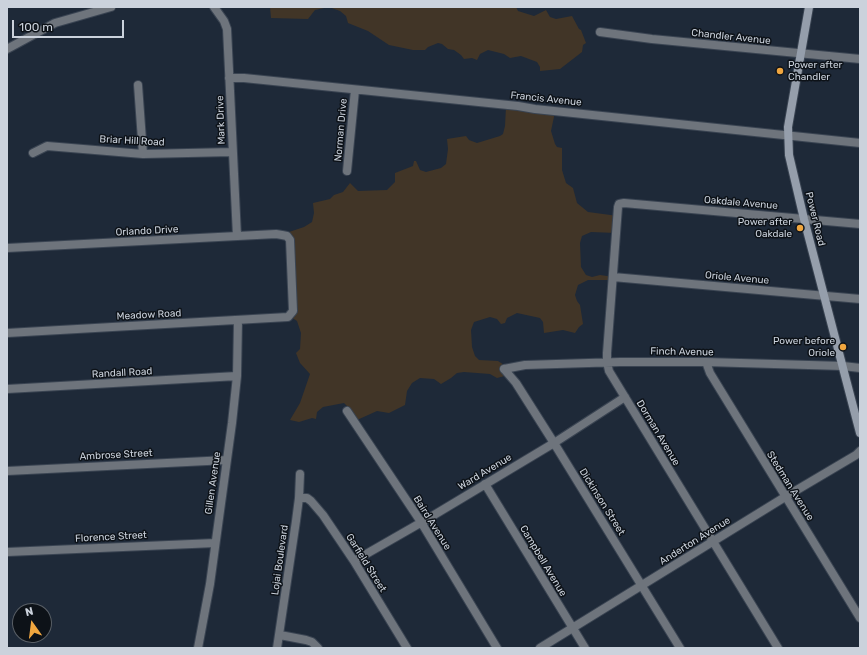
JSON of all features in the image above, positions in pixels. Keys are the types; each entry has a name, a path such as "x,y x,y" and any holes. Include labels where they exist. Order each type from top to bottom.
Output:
{"main road":[{"name":"Power Road","path":"809,7 788,127 789,155 804,219 860,433"}],"street":[{"path":"7,50 55,23 111,7"},
{"name":"Mark Drive","path":"214,7 224,21 227,29 232,152 238,236"},
{"name":"Chandler Avenue","path":"600,32 860,59"},
{"name":"Francis Avenue","path":"229,78 244,78 518,106 860,143"},
{"path":"138,85 143,154"},
{"name":"Norman Drive","path":"347,171 355,90"},
{"name":"Briar Hill Road","path":"33,154 47,146 143,154 232,152"},
{"name":"Oakdale Avenue","path":"619,204 860,224"},
{"name":"Dorman Avenue","path":"619,204 607,362 609,371 778,648"},
{"name":"Orlando Drive","path":"7,248 276,234 288,236 290,240 293,311 291,314"},
{"name":"Oriole Avenue","path":"613,277 860,299"},
{"name":"Meadow Road","path":"7,333 288,317 291,314"},
{"name":"Gillen Avenue","path":"198,648 216,543 237,376 238,320"},
{"name":"Finch Avenue","path":"504,369 525,366 607,362 706,362 843,366 860,368"},
{"name":"Stedman Avenue","path":"706,362 710,373 860,618"},
{"name":"Dickinson Street","path":"504,369 516,383 554,443 680,648"},
{"name":"Randall Road","path":"7,389 237,376"},
{"name":"Ward Avenue","path":"354,561 554,443 625,397"},
{"name":"Baird Avenue","path":"347,411 421,522 497,648"},
{"name":"Anderton Avenue","path":"540,648 856,455 860,451"},
{"name":"Ambrose Street","path":"7,471 226,460"},
{"name":"Lojai Boulevard","path":"277,648 299,498 300,474"},
{"name":"Campbell Avenue","path":"485,484 585,648"},
{"name":"Garfield Street","path":"299,498 307,498 316,506 354,561 406,648"},
{"name":"Florence Street","path":"7,552 216,543"},
{"path":"280,635 312,642 318,648"}],"shaded area":[{"path":"270,7 329,7 315,10 308,19 271,18"},
{"path":"329,7 516,7 518,11 534,16 546,10 550,17 556,19 572,16 581,30 586,43 583,45 582,52 560,69 540,71 540,67 537,62 521,56 510,58 504,54 488,50 480,54 477,60 472,58 464,59 454,50 448,49 442,44 438,43 428,47 425,50 413,50 389,45 368,31 348,23 346,16 340,11"},
{"path":"506,107 555,112 551,131 555,144 557,147 562,148 562,170 566,183 573,188 577,203 588,212 618,216 616,233 591,232 582,236 580,243 581,267 586,275 592,277 600,275 614,277 613,280 588,280 578,285 575,295 580,305 583,324 575,333 563,330 544,333 543,322 540,318 517,313 507,318 505,323 501,324 497,319 490,317 474,322 471,330 472,347 475,356 479,360 498,361 512,370 512,374 497,378 490,374 464,372 457,373 441,384 434,379 420,378 412,383 407,391 405,405 389,413 377,411 357,420 344,403 323,407 317,412 316,419 312,418 299,422 290,420 300,403 310,374 300,363 296,353 300,349 301,333 297,321 291,317 286,235 289,232 304,227 312,222 314,213 313,203 330,199 334,195 343,192 350,183 358,191 387,190 395,182 395,173 413,166 414,161 416,161 420,170 426,172 441,168 446,164 448,149 447,139 466,136 469,140 477,143 500,136 503,134 505,126"}],"place":[{"name":"Power after Chandler","path":"780,71"},
{"name":"Power after Oakdale","path":"800,228"},
{"name":"Power before Oriole","path":"843,347"}]}
